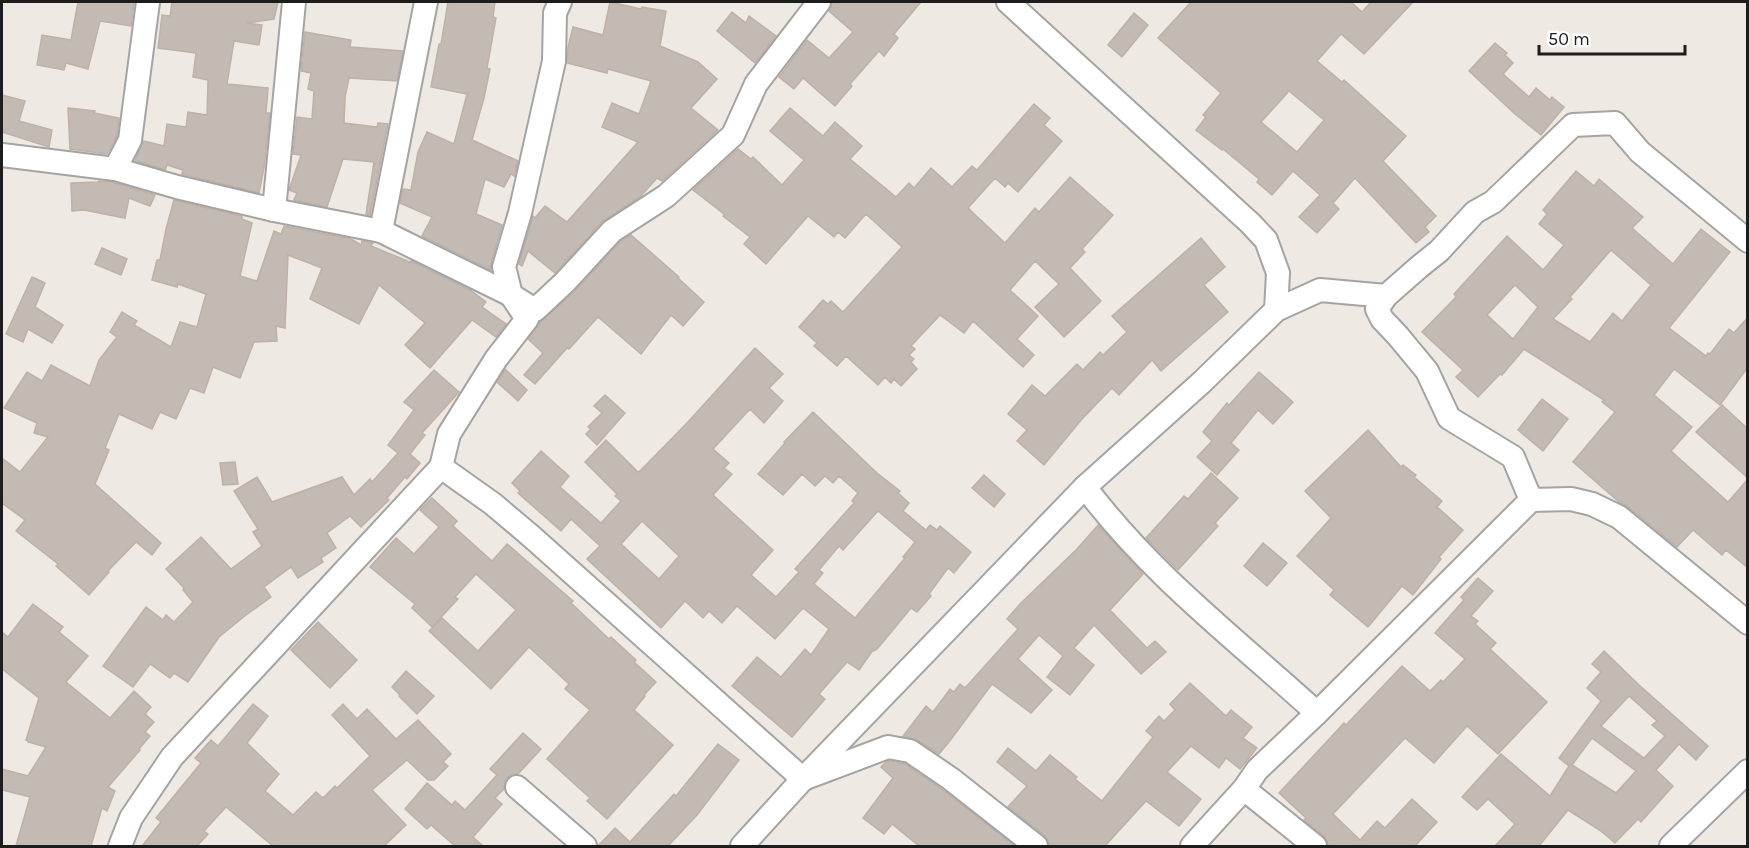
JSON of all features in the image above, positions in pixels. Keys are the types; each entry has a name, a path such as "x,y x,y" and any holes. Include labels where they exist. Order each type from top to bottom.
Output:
{"street":[{"path":"115,169 130,140 148,2"},
{"path":"274,210 294,2"},
{"path":"381,231 426,2"},
{"path":"120,846 131,818 172,757 441,466 448,434 496,359 527,319 511,295 504,267 520,213 554,61 555,13 560,2"},
{"path":"2,155 115,169 177,187 274,210 381,231 511,295 535,310 565,282 612,231 666,196 733,135 756,84 819,2"},
{"path":"1008,2 1104,88 1266,240 1278,273 1276,309"},
{"path":"1532,500 1513,457 1449,418 1427,371 1382,319 1377,309 1386,296 1439,252 1475,212 1493,202 1574,125 1615,123 1640,152 1748,241"},
{"path":"742,846 803,779 1085,488 1202,382 1276,309 1320,290 1386,296"},
{"path":"441,466 493,504 532,537 803,779"},
{"path":"1085,488 1128,541 1179,592 1317,713"},
{"path":"1192,846 1244,789 1257,770 1532,500 1571,499 1592,504 1618,517 1748,623"},
{"path":"803,779 888,747 910,751 951,779 1036,846"},
{"path":"1671,846 1748,771"},
{"path":"517,787 585,846"},
{"path":"1244,789 1315,846"}],"building":[{"path":"78,2 134,2 131,26 100,21 88,69 66,63 64,70 37,65 42,35 71,40"},
{"path":"172,2 278,2 274,19 247,23 262,25 259,45 234,41 227,84 268,88 266,113 270,113 259,193 182,174 183,170 167,165 165,170 135,161 143,141 164,146 167,124 186,127 188,112 207,115 208,80 193,77 196,53 158,48 162,15 170,16"},
{"path":"448,2 495,2 493,17 496,18 487,68 490,69 472,140 518,161 514,176 511,174 504,187 485,179 476,214 502,225 491,270 422,236 432,217 400,203 403,189 411,190 418,152 427,132 454,144 467,94 431,87"},
{"path":"610,2 641,9 642,7 666,11 660,46 698,62 717,79 691,108 718,130 662,181 657,178 640,197 602,222 555,273 528,251 522,266 519,264 533,216 535,218 545,206 567,222 638,142 602,127 612,103 639,114 651,81 608,69 607,73 567,63 573,27 603,35"},
{"path":"832,2 921,2 894,34 898,38 884,56 879,51 850,84 852,86 835,106 803,78 794,89 779,77 807,40 829,58 853,32 829,11"},
{"path":"1191,2 1351,2 1362,12 1371,2 1413,2 1364,54 1341,34 1317,61 1342,82 1344,80 1406,136 1383,161 1436,216 1425,227 1429,232 1416,243 1355,178 1333,203 1339,209 1317,233 1299,217 1320,195 1293,171 1272,195 1257,182 1259,179 1196,130 1206,117 1203,115 1221,93 1158,38","holes":["1289,91 1324,120 1297,152 1261,122"]},
{"path":"732,12 746,23 749,16 776,36 755,63 717,31"},
{"path":"1134,13 1148,25 1122,57 1108,45"},
{"path":"305,32 351,40 350,47 403,51 397,81 349,78 345,97 344,123 377,127 378,123 388,124 370,215 366,214 374,162 343,159 327,207 294,200 297,193 289,190 301,155 293,154 297,117 312,119 314,91 308,89 311,73 301,71"},
{"path":"1495,43 1507,53 1505,55 1513,63 1503,74 1529,97 1536,88 1550,100 1552,97 1564,107 1541,135 1469,71"},
{"path":"2,95 25,101 19,121 52,130 49,147 2,132"},
{"path":"1034,104 1050,118 1044,125 1062,141 1018,192 1008,183 1005,187 995,178 968,208 1005,243 1035,208 1039,212 1070,177 1113,215 1082,249 1085,252 1070,268 1101,301 1064,337 1035,307 1059,284 1035,261 1010,290 1038,316 1017,339 1034,355 1023,367 973,321 964,333 940,315 911,346 915,349 909,355 914,359 911,362 917,369 901,386 894,379 891,383 885,377 878,385 846,356 837,366 814,346 817,343 799,327 823,300 828,304 831,301 843,312 902,247 866,214 845,238 838,232 834,237 808,216 766,264 744,244 750,237 693,190 738,149 751,159 753,157 782,185 804,160 770,131 790,108 823,136 835,122 862,146 850,159 896,197 909,183 914,188 931,168 952,187 972,166 977,170"},
{"path":"68,108 95,111 94,113 119,118 117,136 107,154 70,149"},
{"path":"1576,171 1594,186 1599,179 1643,217 1632,228 1673,264 1701,229 1730,252 1669,328 1706,356 1729,329 1734,333 1748,317 1748,367 1720,405 1674,369 1654,395 1692,427 1671,451 1728,502 1748,479 1748,568 1726,550 1722,555 1693,530 1677,547 1619,502 1573,462 1615,412 1602,402 1604,400 1524,349 1502,375 1500,374 1478,397 1456,377 1463,370 1422,332 1456,297 1454,294 1507,236 1543,270 1564,245 1539,224 1547,214 1543,210","holes":["1611,250 1651,285 1622,321 1613,313 1590,342 1553,319","1515,285 1538,307 1513,339 1487,315"]},
{"path":"112,182 155,195 150,206 129,198 125,218 84,210 72,211 71,183"},
{"path":"174,200 242,216 242,219 252,223 240,276 257,281 274,231 281,234 284,226 351,239 361,245 362,241 373,243 371,246 411,261 470,290 486,302 482,307 506,324 496,337 472,320 430,368 405,345 425,323 379,285 359,324 310,299 322,268 288,255 285,328 276,326 277,341 254,342 240,378 213,367 204,393 190,388 176,419 160,412 152,429 119,414 105,448 109,450 95,484 161,543 152,555 136,542 89,595 56,566 58,564 16,531 25,520 2,503 2,458 20,472 48,437 34,433 37,423 4,408 27,372 42,381 51,365 90,386 99,360 117,337 110,332 122,312 137,321 134,325 171,347 180,322 197,327 206,294 178,284 177,287 152,280 157,260 160,260"},
{"path":"631,235 704,302 683,326 671,315 641,354 598,317 535,384 524,375 543,353 528,339 539,323 574,292 621,241"},
{"path":"1201,238 1225,267 1204,285 1228,312 1161,371 1152,360 1119,395 1112,388 1082,419 1044,465 1017,441 1027,430 1008,414 1032,385 1045,396 1077,364 1083,370 1100,352 1103,355 1127,332 1112,316"},
{"path":"102,248 127,259 121,275 95,264"},
{"path":"32,277 45,283 35,307 63,325 52,343 28,329 23,342 6,334"},
{"path":"755,348 783,374 769,388 783,401 764,423 750,409 713,449 729,463 724,468 732,474 713,495 773,550 751,575 776,597 799,572 795,569 854,503 852,501 858,493 839,476 833,483 825,476 815,486 802,474 783,495 758,474 813,412 877,473 900,491 898,493 909,503 903,511 926,530 930,525 937,530 940,526 971,552 954,573 948,568 929,594 931,596 917,612 911,608 878,648 873,650 859,670 847,662 819,694 825,699 792,737 732,686 757,657 781,677 805,649 811,655 829,629 803,608 775,639 737,606 722,623 709,611 703,618 685,601 661,628 587,559 600,546 571,519 561,531 518,493 520,491 512,483 541,451 569,476 560,487 601,523 621,501 615,496 617,494 585,462 606,440 638,472 687,423","holes":["878,511 915,542 903,557 905,558 855,618 814,584 823,573 819,570 839,546 843,550","642,521 679,556 659,579 621,544"]},
{"path":"505,369 527,390 518,401 497,382"},
{"path":"434,370 459,392 422,433 425,435 410,454 420,463 387,498 389,500 361,527 350,516 327,533 336,548 321,558 323,562 298,578 291,567 264,587 271,597 219,637 188,682 174,673 170,678 150,664 133,687 103,666 146,607 163,620 166,615 174,622 193,602 183,590 184,588 166,569 201,537 231,569 262,546 253,532 258,529 234,491 257,477 272,502 342,477 354,495 370,479 372,482 398,453 388,445 414,410 404,402"},
{"path":"1259,372 1293,402 1273,424 1258,410 1231,443 1239,450 1217,475 1197,457 1212,441 1203,432 1227,403 1229,405"},
{"path":"605,395 625,413 597,445 586,434 591,429 588,427 602,413 594,406"},
{"path":"1542,399 1568,419 1543,451 1518,430"},
{"path":"1722,405 1748,429 1748,478 1696,432"},
{"path":"1368,430 1401,467 1403,465 1416,475 1414,477 1442,501 1437,507 1463,530 1439,557 1441,559 1413,595 1402,586 1368,627 1330,595 1334,590 1297,556 1331,518 1305,491"},
{"path":"235,462 238,484 223,485 220,463"},
{"path":"1211,473 1238,498 1215,523 1218,526 1178,570 1146,538 1184,496 1188,499"},
{"path":"984,475 1005,494 994,507 972,488"},
{"path":"432,498 457,521 453,526 492,561 507,544 573,601 571,603 609,639 611,637 636,660 634,662 656,682 634,710 673,745 607,819 587,801 590,798 547,759 590,710 565,689 569,684 529,647 491,689 429,631 442,618 478,651 516,610 476,574 455,597 458,599 432,627 412,608 415,604 370,567 396,538 414,554 439,527 420,510"},
{"path":"1098,525 1143,574 1110,610 1147,648 1155,641 1166,652 1141,674 1094,625 1074,648 1094,665 1070,695 1047,677 1063,656 1039,635 1018,659 1052,690 1031,713 992,684 939,754 917,740 903,736 926,706 933,712 950,689 954,692 960,684 965,688 1018,629 1007,619"},
{"path":"1263,543 1287,563 1267,586 1244,566"},
{"path":"1478,578 1493,591 1471,616 1478,621 1475,624 1496,643 1490,649 1547,702 1498,754 1467,726 1434,763 1405,738 1333,814 1360,840 1377,821 1385,828 1412,799 1437,822 1415,846 1328,846 1324,836 1304,820 1306,818 1279,793 1344,723 1346,725 1402,666 1430,691 1441,680 1443,682 1465,659 1435,633 1464,600 1461,597"},
{"path":"33,604 63,627 59,632 88,656 66,682 110,718 134,691 151,707 145,714 154,722 145,732 150,736 108,787 115,791 107,811 102,808 91,846 16,846 30,797 2,790 2,769 28,776 46,747 26,740 39,698 2,669 2,632 8,637"},
{"path":"318,622 357,660 330,688 291,650"},
{"path":"1604,651 1708,746 1696,760 1679,744 1656,770 1673,786 1641,822 1638,819 1615,843 1568,810 1539,846 1495,846 1515,824 1488,799 1477,810 1462,797 1501,754 1550,796 1569,766 1559,758 1601,701 1587,688 1601,672 1592,664","holes":["1629,696 1657,721 1652,725 1665,736 1644,758 1601,726","1592,738 1636,771 1616,793 1572,765"]},
{"path":"406,671 434,696 417,714 392,687"},
{"path":"1190,683 1226,716 1231,710 1252,727 1243,738 1257,748 1240,769 1226,758 1219,768 1191,746 1167,772 1201,799 1179,826 1146,801 1105,846 1049,846 1044,835 1008,807 1027,786 997,762 1008,748 1036,771 1050,755 1102,801 1153,737 1146,731 1159,716 1164,721 1175,710 1170,704"},
{"path":"253,704 268,716 247,743 279,774 265,791 293,815 316,792 323,798 335,786 337,788 370,756 332,715 343,704 357,719 367,709 396,739 418,720 451,754 443,762 448,766 434,780 428,780 407,760 372,790 406,825 384,846 273,846 226,807 204,831 208,834 197,846 142,846 161,822 156,818 201,763 195,758 211,740 218,746"},
{"path":"523,733 541,749 518,774 512,774 506,779 504,789 495,798 502,804 473,837 483,846 455,846 431,825 427,829 405,809 427,783 452,805 455,801 465,810 497,775 490,769"},
{"path":"718,744 739,760 697,815 668,846 598,846 615,828 630,842 674,794 676,796"},
{"path":"889,761 905,764 943,790 1015,846 919,846 892,824 884,834 863,818 893,778 881,767"}]}
